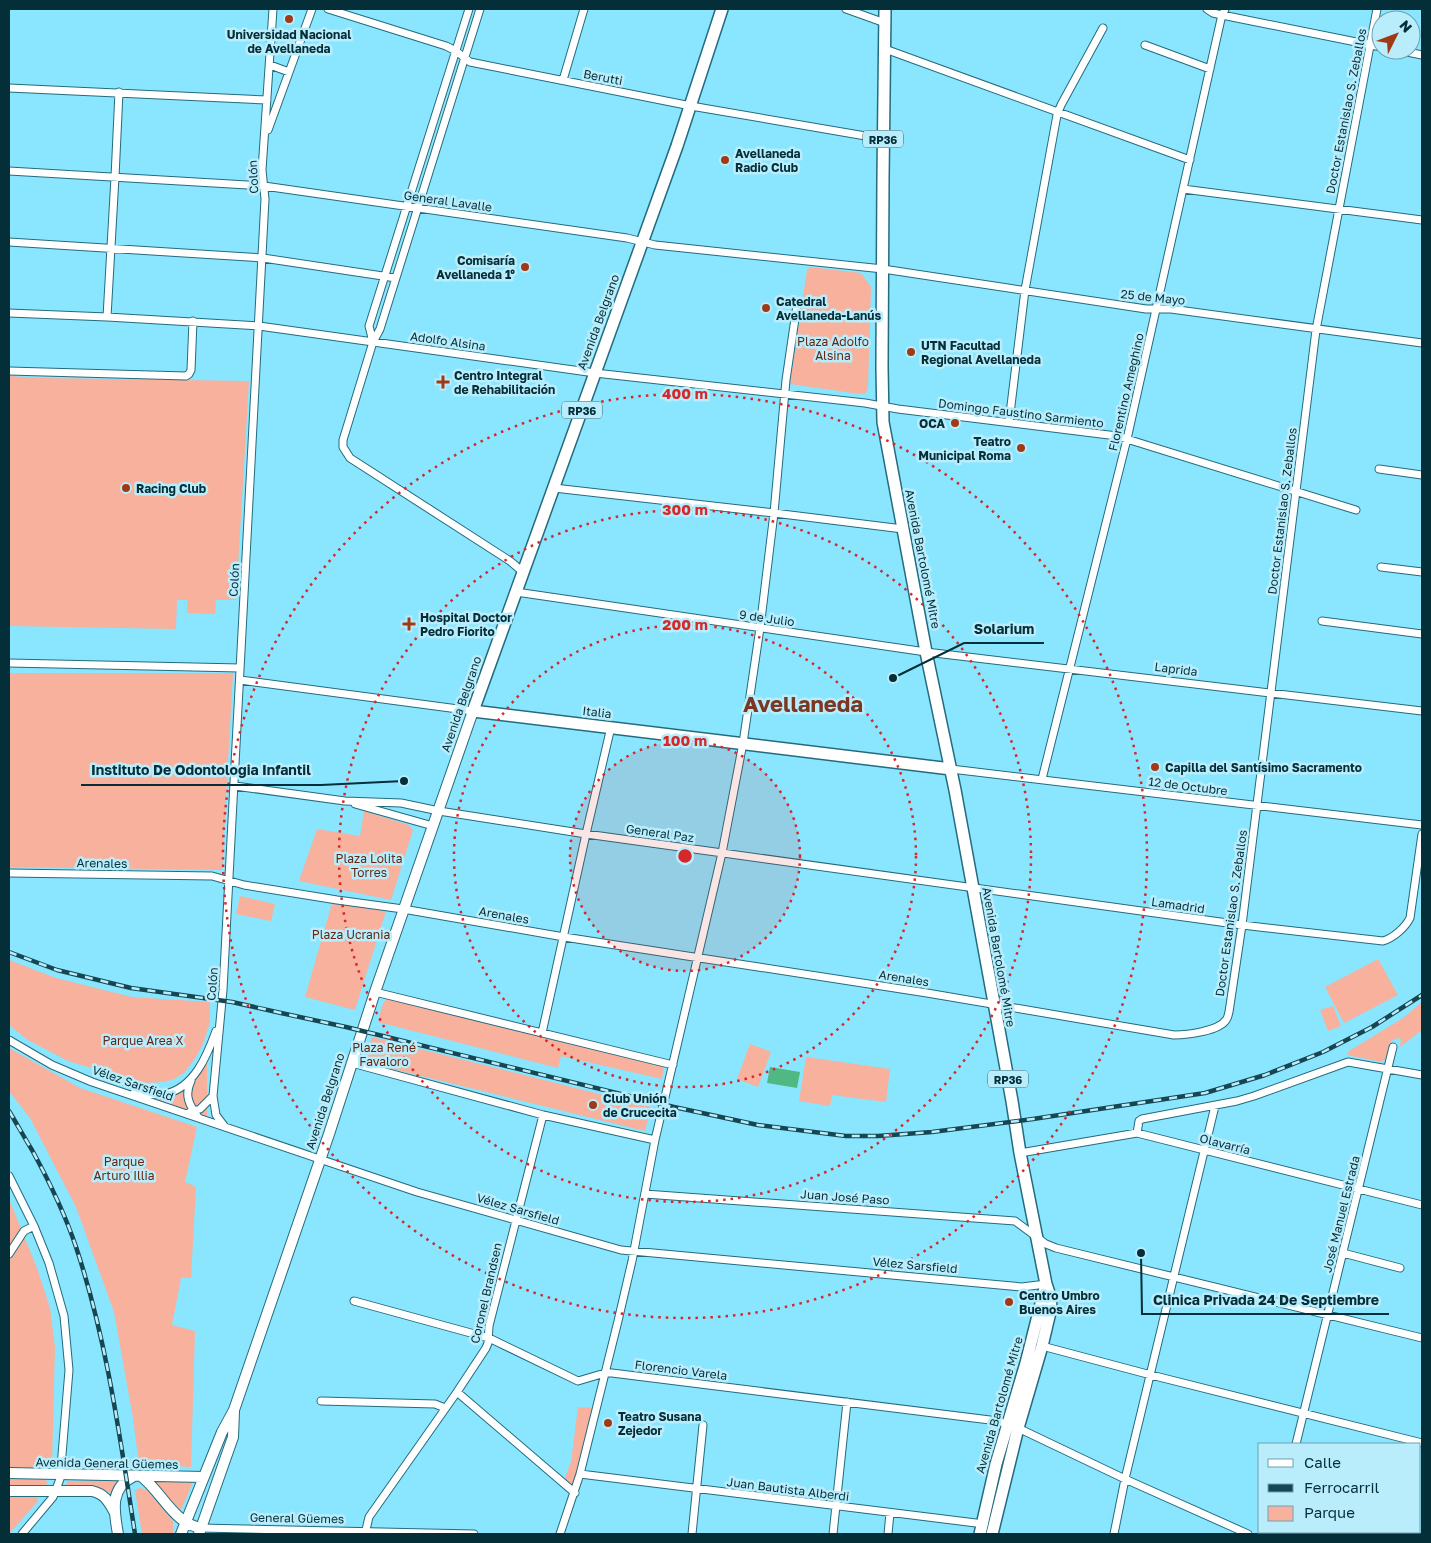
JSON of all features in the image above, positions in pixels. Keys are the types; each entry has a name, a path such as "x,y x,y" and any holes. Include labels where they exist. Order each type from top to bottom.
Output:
{"main road":[{"name":"Avenida Belgrano","path":"181,1534 222,1432 234,1410 403,909 473,710 692,106 722,9"},
{"name":"Avenida Bartolomé Mitre","path":"886,9 883,139 883,422 926,652 951,769 1020,1153 1051,1308 1042,1346 1013,1426 996,1464 987,1529"},
{"name":"Italia","path":"473,710 951,769"},
{"name":"Avenida Bartolomé Mitre","path":"1013,1426 1026,1363 1046,1284"},
{"name":"Avenida Belgrano","path":"200,1531 233,1437 234,1410"},
{"name":"Avenida General Güemes","path":"9,1473 204,1477"},
{"name":"General Güemes","path":"138,1476 151,1485 177,1515 200,1531"},
{"path":"114,1513 116,1496 120,1488 124,1483 138,1476"},
{"path":"9,1491 97,1492 108,1501 114,1513 118,1534"}],"street":[{"name":"Colón","path":"225,1127 216,1115 213,1096 223,990 260,326 266,199 262,170 272,9"},
{"name":"Colón","path":"264,140 312,9"},
{"name":"Berutti","path":"328,9 446,46 470,62 692,106 883,139"},
{"path":"372,342 369,326 469,9"},
{"path":"480,9 380,329 372,342 342,447 350,458 510,561 523,572"},
{"path":"563,80 584,9"},
{"path":"846,9 885,23"},
{"path":"1207,9 1370,45"},
{"name":"Doctor Estanislao S. Zeballos","path":"1226,1020 1229,1012 1242,925 1316,330 1377,9"},
{"name":"Florentino Ameghino","path":"1042,779 1127,439 1224,12"},
{"path":"1009,422 1025,290 1058,111 1103,28"},
{"path":"1145,44 1210,69"},
{"path":"885,49 1190,160"},
{"path":"270,65 289,72"},
{"path":"9,88 267,100"},
{"path":"106,317 119,92"},
{"name":"General Lavalle","path":"9,171 264,186 627,238 665,246 883,269"},
{"path":"1184,189 1422,220"},
{"path":"9,242 263,258 396,278"},
{"name":"25 de Mayo","path":"883,269 1146,309 1171,309 1422,344"},
{"path":"560,1534 575,1493 605,1373 722,853 744,743 760,628 774,512 785,394 797,305"},
{"name":"Adolfo Alsina","path":"9,313 193,321 260,326 595,373 882,406"},
{"path":"9,371 186,376 191,370 193,321"},
{"name":"Domingo Faustino Sarmiento","path":"882,406 1117,436 1356,510"},
{"path":"1379,469 1422,475"},
{"path":"554,488 774,512 903,529"},
{"path":"1381,567 1422,572"},
{"name":"9 de Julio","path":"516,592 926,652"},
{"path":"1322,622 1422,634"},
{"name":"Laprida","path":"926,652 1422,710"},
{"path":"9,664 240,668"},
{"name":"Italia","path":"240,680 473,710"},
{"path":"542,1034 611,727"},
{"name":"12 de Octubre","path":"951,769 1422,825"},
{"name":"General Paz","path":"234,786 345,801 393,802 586,834 973,887"},
{"name":"General Paz","path":"345,801 433,826"},
{"name":"Lamadrid","path":"973,887 1242,925 1383,941 1390,938 1410,918 1422,834"},
{"name":"Arenales","path":"9,873 212,876 244,885 403,909 564,938 927,993 1174,1035 1196,1034 1222,1024 1226,1020"},
{"path":"375,992 673,1065"},
{"name":"Colón","path":"120,1091 142,1094 166,1094 181,1088 191,1080 206,1055 220,1021"},
{"name":"Vélez Sarsfield","path":"9,1040 57,1068 184,1113 196,1114 225,1127 417,1192 621,1250 1022,1287 1046,1284"},
{"name":"José Manuel Estrada","path":"1296,1443 1393,1047"},
{"path":"1137,1133 1139,1121 1142,1119 1215,1106 1254,1096 1348,1062 1422,1075"},
{"path":"352,1063 543,1115 656,1140"},
{"path":"191,1080 187,1092 190,1105 196,1114 213,1096"},
{"path":"1114,1534 1125,1479 1215,1106"},
{"name":"Coronel Brandsen","path":"366,1533 369,1516 486,1348 489,1338 489,1326 543,1115"},
{"name":"Olavarría","path":"1020,1153 1137,1133 1422,1205"},
{"path":"9,1176 34,1226 49,1263 64,1316 68,1370 61,1474 56,1491 22,1534"},
{"name":"Juan José Paso","path":"645,1194 1010,1221 1018,1223 1038,1238 1056,1248 1422,1338"},
{"path":"9,1254 11,1247 24,1231 34,1226"},
{"path":"1343,1253 1400,1268"},
{"name":"Florencio Varela","path":"354,1301 489,1338 574,1380 581,1381 605,1373 622,1374 998,1421 1013,1426 1248,1534"},
{"path":"1042,1346 1422,1443"},
{"path":"457,1392 575,1493"},
{"path":"321,1401 434,1404 445,1408"},
{"path":"833,1534 847,1402"},
{"path":"692,1534 704,1425"},
{"name":"Juan Bautista Alberdi","path":"580,1474 890,1513 987,1529"},
{"path":"888,1534 890,1513"},
{"name":"General Güemes","path":"200,1531 474,1534"}],"green space":[{"name":"Plaza Adolfo Alsina","path":"810,267 861,273 871,287 868,387 866,393 860,394 790,384 807,270"},
{"name":"Racing Club","path":"9,376 249,381 236,600 216,600 215,614 187,613 187,600 177,600 176,629 9,626"},
{"path":"9,673 233,673 222,870 9,867"},
{"name":"Plaza Lolita Torres","path":"364,811 409,825 413,830 391,900 299,881 317,829 360,836"},
{"path":"240,896 275,904 271,921 236,914"},
{"name":"Plaza Ucrania","path":"332,903 386,911 355,1010 305,997"},
{"path":"1378,959 1398,995 1344,1023 1325,987"},
{"name":"Parque Area X","path":"9,960 56,978 132,997 210,1002 210,1022 203,1044 184,1073 174,1079 163,1082 141,1083 68,1061 28,1040 9,1025"},
{"path":"390,998 664,1066 662,1079 561,1056 558,1068 378,1022 383,1004"},
{"path":"1422,1002 1422,1030 1400,1047 1401,1039 1398,1038 1391,1041 1388,1057 1382,1062 1347,1055 1349,1051 1403,1018"},
{"path":"1333,1006 1341,1026 1328,1031 1320,1010"},
{"name":"Plaza René Favaloro","path":"372,1037 651,1107 645,1131 372,1064 367,1060 366,1054"},
{"path":"750,1044 771,1052 758,1087 737,1079"},
{"name":"Parque Arturo Illia","path":"9,1048 80,1088 197,1127 185,1182 196,1187 191,1278 181,1278 172,1325 195,1331 191,1467 139,1464 133,1418 114,1312 76,1207 30,1118 9,1091"},
{"path":"806,1057 890,1069 886,1102 832,1095 830,1106 799,1101"},
{"path":"207,1063 207,1117 156,1100 183,1092"},
{"path":"9,1199 37,1268 50,1308 55,1347 52,1467 9,1467"},
{"path":"578,1407 592,1408 575,1483 570,1485 564,1480 571,1462"},
{"path":"9,1478 44,1479 48,1482 45,1486 9,1485"},
{"path":"192,1480 193,1482 181,1510 155,1483 156,1482"},
{"path":"67,1481 123,1481 114,1496 97,1487 66,1486"},
{"path":"140,1488 147,1490 173,1521 173,1534 142,1534 135,1490"},
{"path":"35,1495 38,1498 37,1502 9,1534 9,1496"}],"shaded area":[{"path":"770,1067 800,1072 797,1088 767,1083"}],"railway":[{"path":"9,952 57,970 131,988 232,1002 346,1027 674,1107 758,1125 846,1136 932,1132 1205,1093 1265,1075 1323,1052 1372,1027 1422,995"},
{"path":"9,1111 45,1174 56,1198 72,1235 87,1282 111,1389 135,1534"}],"place":[{"name":"Universidad Nacional de Avellaneda","path":"289,19"},
{"name":"Avellaneda Radio Club","path":"725,160"},
{"name":"Comisaría Avellaneda 1°","path":"525,267"},
{"name":"Catedral Avellaneda-Lanús","path":"766,308"},
{"name":"UTN Facultad Regional Avellaneda","path":"911,352"},
{"name":"Centro Integral de Rehabilitación","path":"443,382"},
{"name":"OCA","path":"955,423"},
{"name":"Teatro Municipal Roma","path":"1021,448"},
{"name":"Racing Club","path":"126,488"},
{"name":"Hospital Doctor Pedro Fiorito","path":"409,624"},
{"name":"Solarium","path":"893,678"},
{"name":"Capilla del Santísimo Sacramento","path":"1155,767"},
{"name":"Instituto De Odontologia Infantil","path":"404,781"},
{"name":"Club Unión de Crucecita","path":"593,1105"},
{"name":"Clinica Privada 24 De Septiembre","path":"1141,1253"},
{"name":"Centro Umbro Buenos Aires","path":"1009,1302"},
{"name":"Teatro Susana Zejedor","path":"608,1423"}],"district":[{"name":"Avellaneda","path":"803,703"}]}
